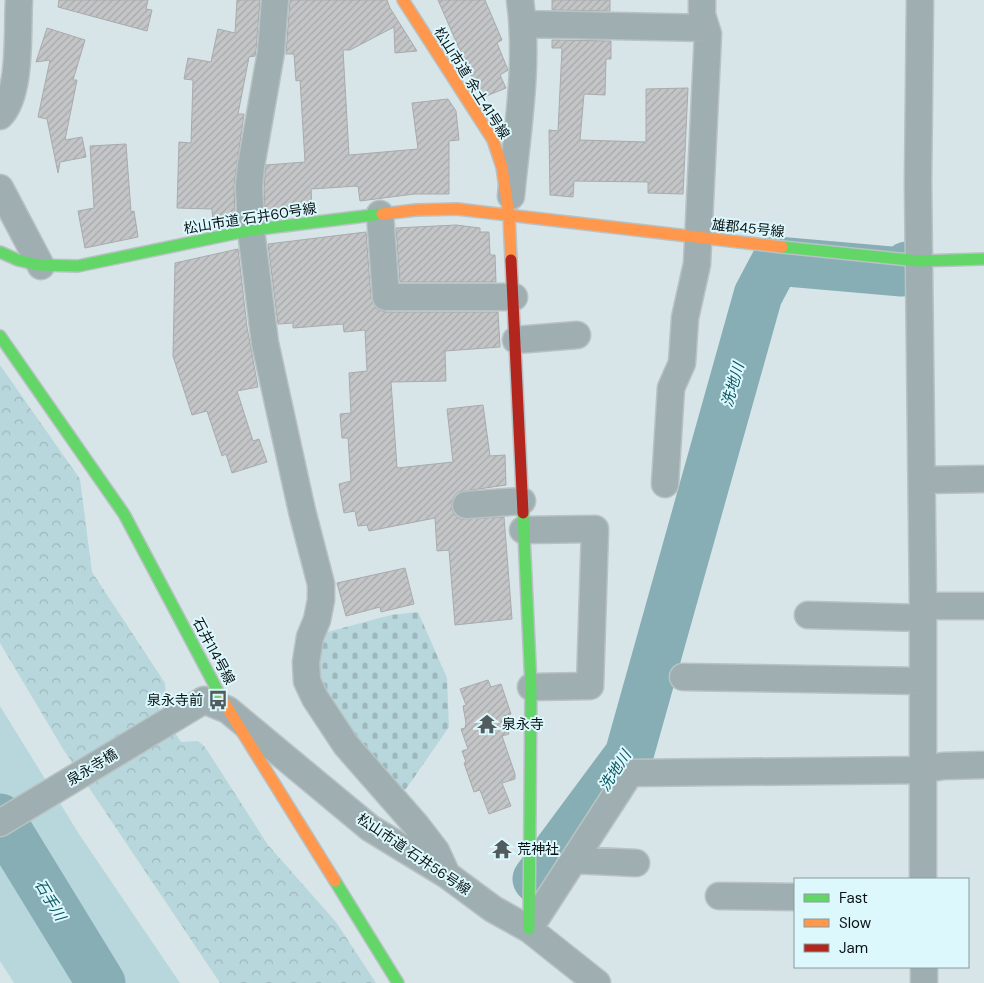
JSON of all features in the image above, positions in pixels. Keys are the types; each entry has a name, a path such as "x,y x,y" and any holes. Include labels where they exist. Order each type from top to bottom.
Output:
{"street":[{"path":"0,116 11,99 14,85 19,0"},
{"path":"275,0 272,52 250,172 250,230 265,343 302,511 321,584 318,614 310,637 307,681 315,698 346,745 436,851 447,875"},
{"name":"松山市道 余土41号線","path":"403,0 493,140 502,167 510,216 523,530 532,687 530,928"},
{"path":"665,484 671,388 682,363 685,318 697,264 699,238 708,34 702,15 702,0"},
{"path":"920,0 919,260 924,878"},
{"path":"510,216 523,58 521,12 706,28"},
{"path":"0,188 41,266"},
{"name":"松山市道 石井60号線","path":"0,252 41,266 78,266 250,230 380,214 416,210 457,209 510,216"},
{"path":"380,214 386,297 514,297"},
{"name":"雄郡45号線","path":"510,216 699,238 919,260 984,259"},
{"path":"516,340 577,335"},
{"name":"石井114号線","path":"0,336 124,514 228,710 398,983"},
{"path":"922,480 984,479"},
{"path":"466,505 522,501"},
{"path":"523,530 595,529 590,686 532,687"},
{"path":"808,615 923,612 984,606"},
{"path":"683,677 923,681"},
{"name":"松山市道 石井56号線","path":"183,711 204,700 228,710 370,828 447,875 493,909 530,928 597,983"},
{"name":"泉永寺橋","path":"0,823 183,711"},
{"path":"530,928 630,774 922,770 943,766 984,765"},
{"path":"574,860 636,863"},
{"path":"719,896 763,885 794,896"},
{"path":"924,968 924,983"}],"green space":[{"path":"0,365 80,479 92,572 165,683 165,696 158,707 181,742 198,741 205,747 268,845 336,922 376,983 220,983 63,749 0,643"},
{"path":"418,612 447,678 449,727 406,789 396,797 352,740 313,666 320,634 391,615"},
{"path":"0,706 79,834 180,983 14,983 0,961"}],"building":[{"path":"59,0 148,0 146,9 152,10 147,31 58,7"},
{"path":"237,0 260,0 256,50 255,56 249,57 238,114 244,114 234,185 235,217 213,222 212,209 177,208 179,142 191,143 193,80 184,79 188,58 211,62 218,29 235,33"},
{"path":"290,0 387,0 417,51 395,53 394,27 350,50 343,50 349,155 418,149 412,103 448,99 456,111 459,140 449,141 449,194 414,194 360,201 358,186 311,189 312,207 265,213 264,186 266,165 305,162 300,80 296,81 294,54 286,54"},
{"path":"438,0 485,0 502,40 497,43 508,70 500,75 506,88 484,97 472,78"},
{"path":"552,0 610,0 610,11 552,10"},
{"path":"47,28 85,40 73,80 77,80 65,140 82,137 86,157 60,162 58,173 47,119 38,117 50,60 36,62"},
{"path":"552,40 611,41 611,59 606,59 605,95 584,94 580,140 646,142 646,89 688,88 683,194 648,193 648,182 574,181 573,197 550,195 549,130 558,131 562,48 552,48"},
{"path":"126,144 131,212 134,211 138,237 85,248 78,211 94,208 90,146"},
{"path":"456,225 480,228 480,232 489,232 490,255 495,255 496,282 400,282 396,228"},
{"path":"366,232 371,298 378,310 386,312 498,312 500,347 445,351 446,381 391,382 397,468 453,462 447,409 483,405 490,456 505,455 506,485 458,492 453,498 451,507 454,514 460,519 504,517 512,619 455,625 449,550 437,551 435,518 369,531 367,525 358,526 355,511 344,513 339,484 351,481 348,438 342,438 340,414 351,413 349,373 367,371 365,330 344,332 343,324 293,328 293,323 278,324 268,244"},
{"path":"238,249 247,327 258,387 237,391 253,441 259,439 267,462 232,473 226,454 222,456 207,411 192,415 173,356 175,263"},
{"path":"405,568 414,604 381,612 380,607 346,616 337,583"},
{"path":"488,680 491,687 501,684 511,714 503,716 509,734 502,736 515,774 515,779 502,783 511,806 489,814 480,790 474,792 464,763 466,762 462,751 468,749 461,729 465,728 463,706 466,705 460,689"}],"waterway":[{"name":"洗地川","path":"537,879 629,755 758,295 776,261 902,272 907,266"},
{"name":"石手川","path":"0,818 101,983"}],"traffic: fast":[{"path":"0,252 18,260 38,265 78,266 251,230 382,214"},
{"path":"782,247 919,261 984,259"},
{"path":"0,336 124,514 223,701"},
{"path":"523,513 531,687 529,929"},
{"path":"335,881 398,983"}],"traffic: slow":[{"path":"403,0 493,140 502,167 509,215 511,260"},
{"path":"382,214 416,210 457,209 782,247"},
{"path":"223,701 335,881"}],"traffic: jam":[{"path":"511,260 523,513"}],"place":[{"name":"泉永寺前","path":"218,700"},
{"name":"泉永寺","path":"487,724"},
{"name":"荒神社","path":"502,849"}]}
